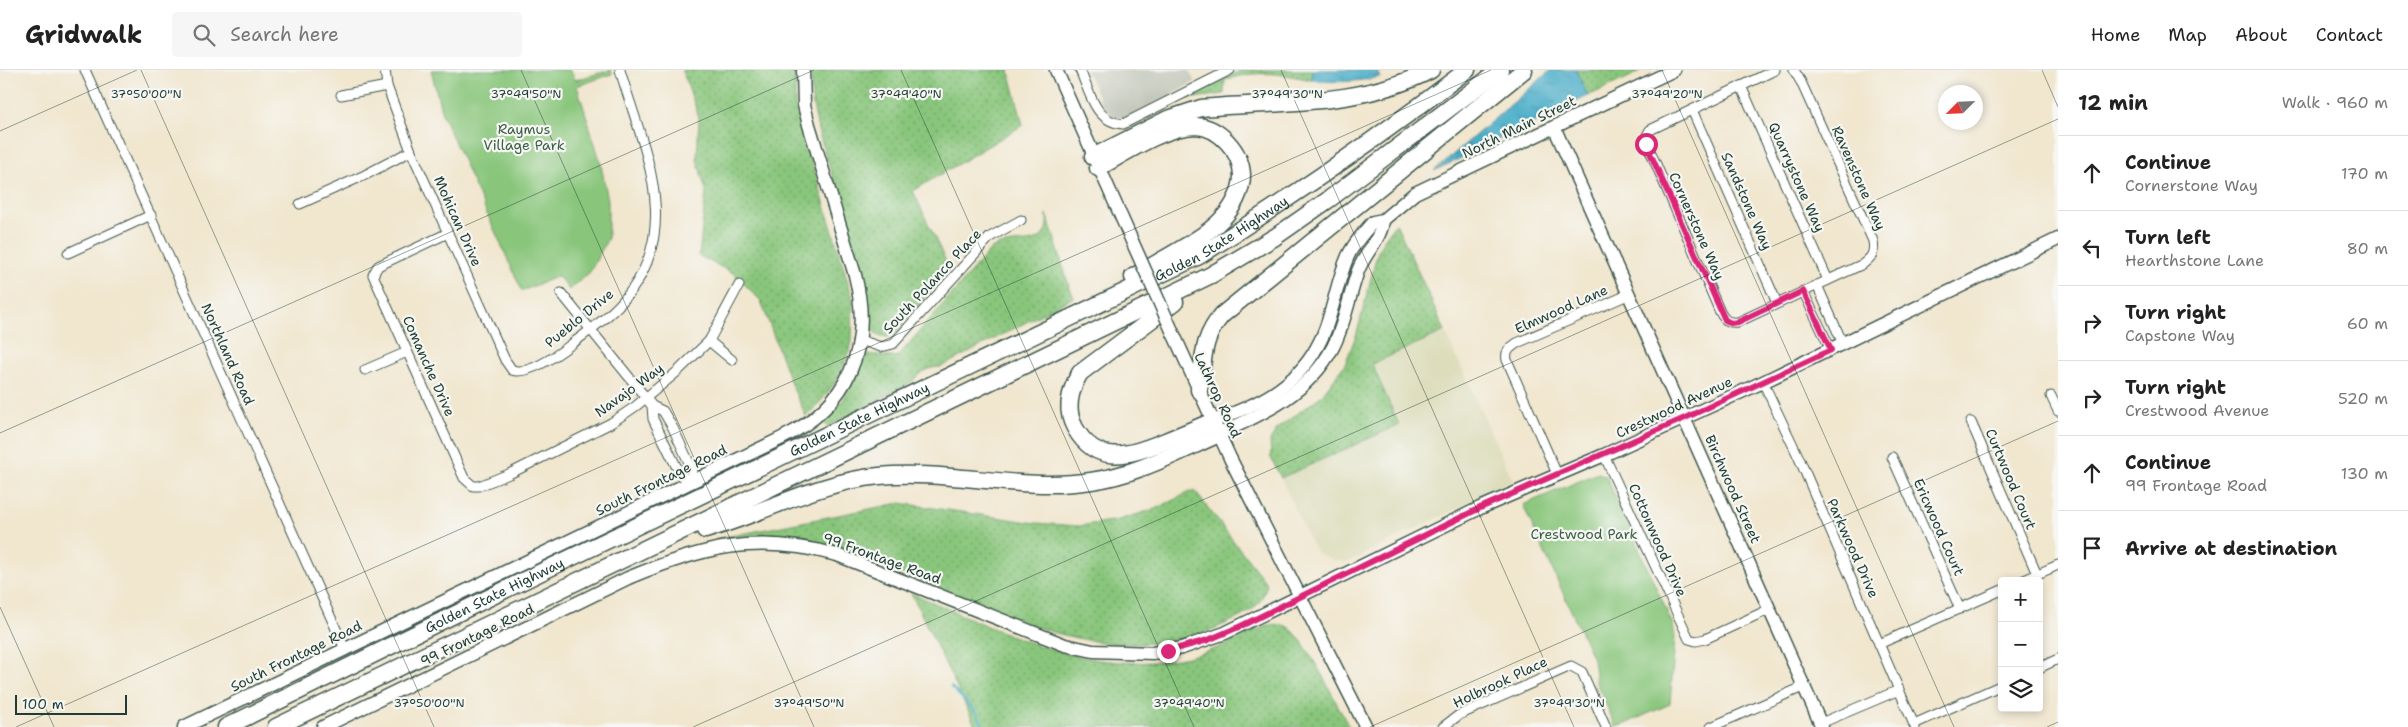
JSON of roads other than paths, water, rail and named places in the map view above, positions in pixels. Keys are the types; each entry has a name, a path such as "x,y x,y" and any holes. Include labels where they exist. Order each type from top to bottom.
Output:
{"highway":[{"path":"1096,162 1184,112 1201,108 1315,102 1354,96 1396,85 1432,70"},
{"name":"Golden State Highway","path":"226,727 840,428 1199,256 1267,213 1355,153 1467,70"},
{"name":"Golden State Highway","path":"276,727 1211,276 1275,238 1500,70"},
{"path":"1199,390 1205,342 1211,327 1222,314 1524,70"},
{"path":"840,428 1124,282 1202,234 1222,220 1229,211 1239,191 1242,174 1237,158 1229,144 1210,129 1194,126 1172,130 1096,162"},
{"path":"1211,276 1084,368 1072,388 1070,408 1073,424 1083,440 1105,454 1112,455 1123,456 1216,428"},
{"path":"655,544 710,528 852,480 880,476 919,475 1020,483 1090,482 1129,473 1216,428"}],"street":[{"name":"Northland Road","path":"85,70 345,649"},
{"name":"Mohican Drive","path":"385,70 387,86 411,151 505,360 512,370 522,372"},
{"name":"Pueblo Drive","path":"522,372 557,354 619,305 632,288 648,258 656,226 657,205 652,175 620,70"},
{"name":"South Frontage Road","path":"184,727 795,432 818,417 837,395 855,361 862,325 860,297 804,105 804,70"},
{"name":"Lathrop Road","path":"1056,70 1216,428 1366,727"},
{"path":"1080,70 1101,115 1109,122 1123,124 1230,70"},
{"name":"North Main Street","path":"1216,428 1278,406 1309,378 1335,341 1358,270 1382,229 1383,220 1416,193 1674,70"},
{"path":"1692,110 1775,70"},
{"name":"Ravenstone Way","path":"1794,70 1872,241 1873,253 1867,261 1828,280"},
{"path":"341,95 387,86"},
{"name":"Quarrystone Way","path":"1741,86 1828,280"},
{"name":"Cornerstone Way","path":"1692,110 1647,133 1645,139 1652,158 1725,320 1731,323 1738,322 1777,303"},
{"name":"Sandstone Way","path":"1692,110 1777,303"},
{"name":"Birchwood Street","path":"1554,127 1822,725"},
{"path":"300,204 348,183 411,151"},
{"path":"68,253 151,215"},
{"name":"South Polanco Place","path":"860,340 881,347 893,344 990,237 1021,220"},
{"name":"Comanche Drive","path":"448,233 378,266 374,275 464,478 473,486"},
{"name":"Crestwood Avenue","path":"1300,597 1480,508 1604,455 1763,382 2058,239"},
{"path":"1777,303 1828,280"},
{"path":"1817,285 1844,344"},
{"name":"Navajo Way","path":"473,486 479,486 509,474 649,402 709,341 739,286"},
{"path":"1803,291 1831,350"},
{"path":"561,293 649,402 663,411 692,469 691,482"},
{"name":"Elmwood Lane","path":"1557,474 1507,360 1509,348 1630,294"},
{"path":"709,341 732,360"},
{"path":"365,370 408,352"},
{"name":"Parkwood Drive","path":"1763,382 1803,467 1914,726"},
{"path":"2051,396 2058,411"},
{"path":"649,402 653,419 680,474 691,482"},
{"name":"Curtwood Court","path":"1971,422 2037,574"},
{"name":"Cottonwood Drive","path":"1604,455 1686,636 1696,641 1705,639 1770,609"},
{"name":"Ericwood Court","path":"1892,457 1960,609"},
{"name":"99 Frontage Road","path":"323,727 628,578 671,560 718,548 762,544 810,547 837,555 1039,636 1093,651 1153,652 1182,648 1225,633 1300,597"},
{"path":"2031,577 2058,565"},
{"path":"1879,644 1998,592"},
{"path":"2041,667 2058,660"},
{"name":"Holbrook Place","path":"1443,727 1459,715 1571,666 1582,672 1606,727"},
{"path":"1712,727 1805,686"},
{"path":"1914,726 1998,687"},
{"path":"1822,725 1899,690"}],"water":[{"path":"1312,70 1376,70 1380,77 1345,82 1320,81 1311,80"},
{"path":"1551,70 1576,70 1588,96 1434,171"}],"waterway":[{"path":"951,687 977,713 984,727"}],"park label":[{"name":"Raymus Village Park","path":"524,138"},
{"name":"Crestwood Park","path":"1584,534"}]}
